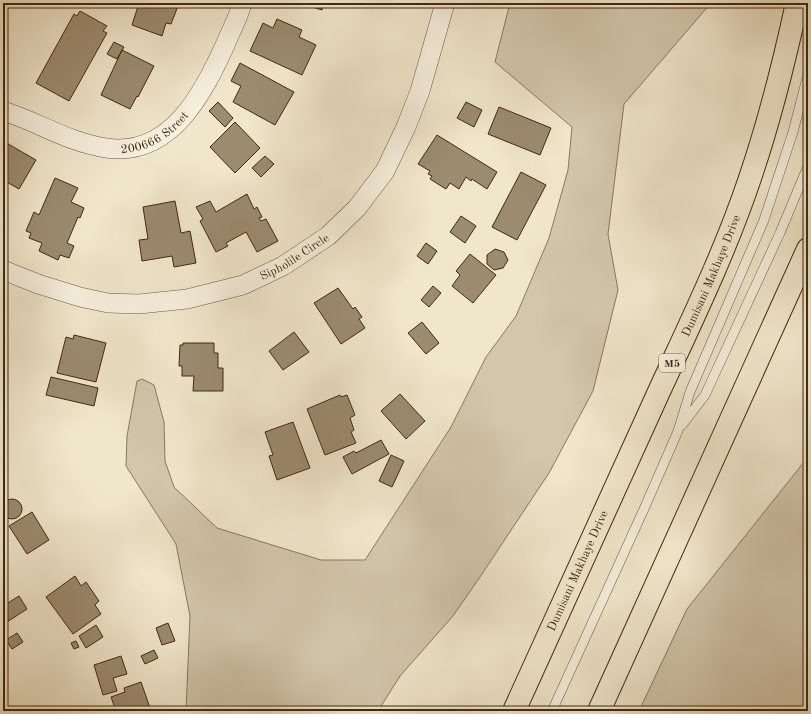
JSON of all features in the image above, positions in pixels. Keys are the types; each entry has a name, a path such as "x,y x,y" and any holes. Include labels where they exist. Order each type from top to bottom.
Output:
{"main road":[{"name":"Dumisani Makhaye Drive","path":"514,711 729,236 749,182 764,133 783,67 798,3"},
{"path":"599,711 808,249"}],"street":[{"name":"200666 Street","path":"3,111 17,115 60,136 107,149 135,149 156,140 175,126 193,106 216,65 242,3"},
{"name":"Sipholile Circle","path":"3,270 38,284 80,297 108,303 139,304 186,299 243,286 283,266 328,236 357,208 385,171 406,126 420,90 445,3"}],"lane":[{"path":"552,711 678,431 690,392 764,220 793,132 808,74"},
{"path":"678,431 705,395 777,240 808,166"}],"shaded area":[{"path":"510,3 711,3 624,104 608,234 618,290 593,391 549,473 480,577 453,616 400,676 378,711 186,711 190,616 176,544 126,466 127,436 137,381 142,379 154,385 164,422 165,461 174,487 217,528 321,560 365,560 451,427 486,357 516,316 549,238 568,170 572,127 495,62"},
{"path":"808,457 808,711 639,711 687,609"}],"building":[{"path":"3,3 11,3 3,10"},
{"path":"139,3 171,3 178,6 171,24 166,23 162,36 132,25"},
{"path":"299,3 324,3 322,10"},
{"path":"80,11 107,26 103,31 107,33 69,101 36,83 74,14 77,16"},
{"path":"277,19 302,30 299,37 316,45 302,75 250,51 263,23 273,28"},
{"path":"114,42 124,47 117,59 107,54"},
{"path":"122,50 154,66 130,109 101,95"},
{"path":"240,63 294,92 275,125 233,102 241,86 231,81"},
{"path":"218,102 233,118 225,127 209,111"},
{"path":"466,102 482,110 474,127 457,118"},
{"path":"499,107 551,128 540,155 488,134"},
{"path":"235,122 260,148 235,173 210,147"},
{"path":"437,135 497,172 487,189 472,179 471,181 466,177 459,189 450,183 446,189 430,179 432,176 428,174 430,171 418,164"},
{"path":"3,141 36,160 19,189 5,181 3,184"},
{"path":"265,156 274,164 261,177 252,168"},
{"path":"521,172 546,185 517,240 492,227"},
{"path":"55,178 78,188 71,202 84,208 80,218 78,217 67,243 74,246 69,258 60,255 58,260 39,251 42,243 29,238 31,233 26,231 34,212 39,215"},
{"path":"247,194 254,209 257,207 262,217 259,218 261,221 266,219 278,241 257,252 246,232 226,243 228,246 216,252 200,221 203,219 196,207 210,201 216,212"},
{"path":"175,201 181,233 190,231 196,263 174,267 172,256 142,261 139,240 148,239 143,207"},
{"path":"461,216 476,226 465,243 450,232"},
{"path":"426,243 437,251 428,264 417,256"},
{"path":"495,249 504,252 508,260 503,268 494,270 487,264 487,255"},
{"path":"470,254 496,275 473,303 452,286 460,275 456,271"},
{"path":"433,286 441,293 429,307 421,300"},
{"path":"338,288 353,309 355,307 362,317 359,319 365,328 341,344 314,303"},
{"path":"422,322 439,343 426,354 408,333"},
{"path":"294,332 309,352 283,370 269,351"},
{"path":"74,335 106,343 96,382 57,373 66,337 73,339"},
{"path":"183,343 214,343 214,353 218,353 218,368 223,368 223,391 193,391 194,376 182,376 182,366 179,366 180,345 183,345"},
{"path":"51,377 98,388 94,406 46,395"},
{"path":"400,394 425,421 406,439 381,411"},
{"path":"340,395 341,397 347,395 355,415 350,418 354,430 351,432 356,443 325,455 307,409"},
{"path":"293,422 310,468 277,480 269,456 273,455 265,432"},
{"path":"381,440 389,454 352,474 343,457 354,451 356,453"},
{"path":"391,455 404,461 392,487 379,481"},
{"path":"12,499 19,502 22,509 19,516 12,519 5,516 2,509 5,502"},
{"path":"32,512 49,540 27,554 9,526"},
{"path":"75,576 81,586 86,582 99,601 95,605 101,614 73,634 46,597"},
{"path":"19,596 27,609 7,622 3,615 3,606"},
{"path":"168,623 175,641 162,645 156,628"},
{"path":"96,625 103,637 86,648 79,636"},
{"path":"17,633 23,642 12,649 6,640"},
{"path":"76,641 79,647 74,649 71,643"},
{"path":"154,650 158,658 145,664 141,656"},
{"path":"121,656 127,674 113,678 117,691 103,695 94,665"},
{"path":"141,682 151,711 116,711 111,697 125,692 124,688"},
{"path":"33,706 35,711 19,711"}]}
